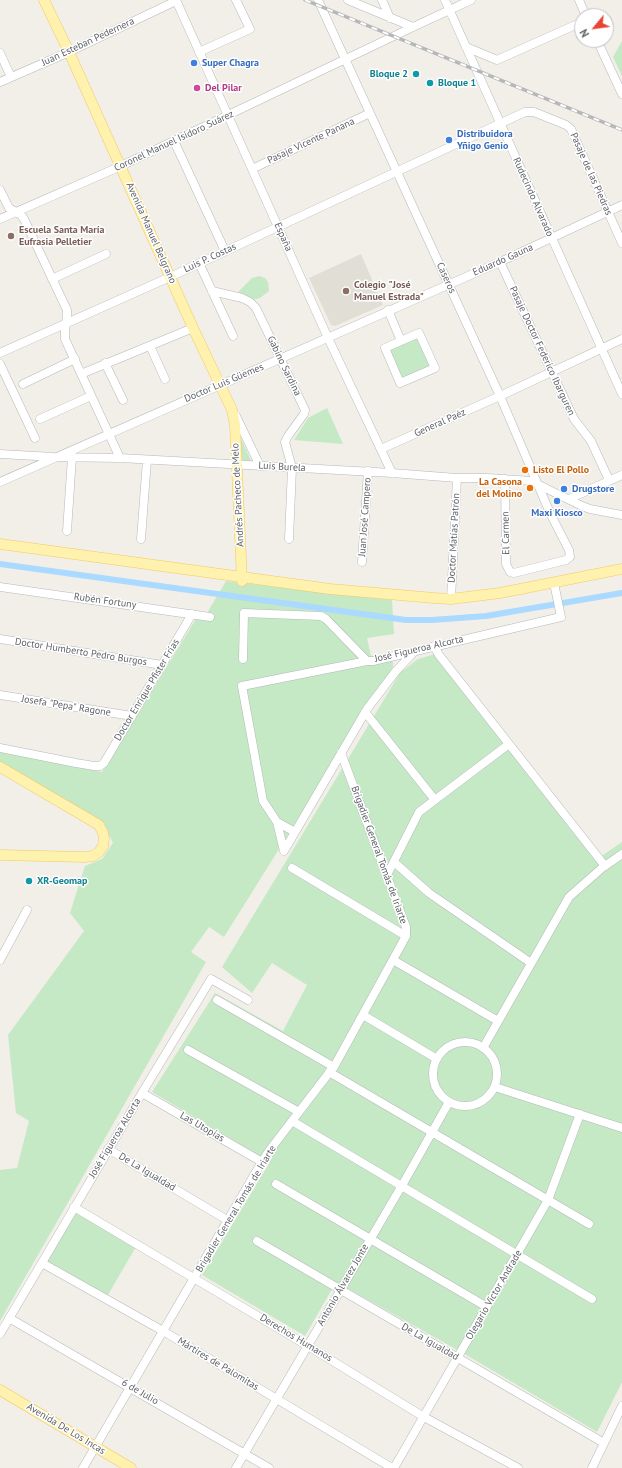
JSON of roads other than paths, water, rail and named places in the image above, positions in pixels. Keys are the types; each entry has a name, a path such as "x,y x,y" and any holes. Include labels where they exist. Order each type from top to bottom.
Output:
{"main road":[{"name":"Avenida Manuel Belgrano","path":"44,0 70,52 192,328 232,410"},
{"name":"Andrés Pacheco de Melo","path":"232,410 235,425 242,579"},
{"path":"0,544 376,597 449,601 485,598 554,585 622,569"},
{"path":"0,549 94,562 345,591 434,598 451,598 500,593 622,574"},
{"path":"0,767 99,825 104,839 103,846 99,852 93,856 0,855"},
{"name":"Avenida De Los Incas","path":"0,1390 131,1468"}],"street":[{"name":"Juan Esteban Pedernera","path":"0,82 70,52 176,0"},
{"name":"España","path":"176,0 328,338 392,473"},
{"path":"199,52 250,29 236,0"},
{"name":"Caseros","path":"318,0 500,396 550,512 569,550 570,557"},
{"path":"348,0 413,26"},
{"path":"382,0 390,18"},
{"name":"Rudecindo Alvarado","path":"445,0 622,394"},
{"name":"Coronel Manuel Isidoro Suárez","path":"0,219 121,166 413,26 471,0"},
{"path":"466,47 497,60 574,26"},
{"path":"601,48 622,94"},
{"path":"0,53 11,77"},
{"name":"Luis P. Costas","path":"0,353 170,277 525,112"},
{"name":"Pasaje de las Piedras","path":"525,112 534,112 566,125 571,129 622,243"},
{"name":"Pasaje Vicente Panana","path":"252,169 370,113"},
{"path":"174,141 225,251"},
{"path":"0,190 9,208 21,215 24,220 67,310 68,316 64,331 65,339 120,458"},
{"name":"Eduardo Gauna","path":"448,283 500,262 622,205"},
{"path":"52,279 106,254"},
{"name":"Pasaje Doctor Federico Ibarguren","path":"500,262 574,419 591,440 610,480"},
{"path":"199,263 233,336"},
{"name":"Doctor Luis Güemes","path":"0,482 108,433 328,338 448,283"},
{"name":"Gabino Sardina","path":"212,291 242,298 250,302 256,308 305,410 304,414 285,442 292,468"},
{"path":"388,310 401,341"},
{"path":"81,374 192,328"},
{"path":"419,333 435,368 400,384 385,348 401,341 419,333"},
{"name":"General Paéz","path":"381,449 553,372 622,339"},
{"path":"150,346 165,379"},
{"path":"23,384 75,360"},
{"path":"106,363 122,400"},
{"path":"0,364 35,438"},
{"path":"40,419 91,396"},
{"name":"Avenida Manuel Belgrano","path":"232,410 260,466"},
{"name":"Luis Burela","path":"0,454 120,458 531,481 590,509 622,515"},
{"path":"67,531 72,457"},
{"path":"141,538 147,460"},
{"path":"289,539 292,468"},
{"name":"Juan José Campero","path":"362,562 368,472"},
{"path":"568,499 622,475"},
{"name":"Doctor Matías Patrón","path":"451,598 457,478"},
{"name":"El Carmen","path":"505,479 506,564 510,572 514,573 566,560 570,557"},
{"name":"José Figueroa Alcorta","path":"243,659 244,613 321,616 326,619 367,661 373,661 562,617 554,585"},
{"name":"Rubén Fortuny","path":"0,587 210,616"},
{"name":"Doctor Enrique Pfister Frías","path":"0,748 76,763 100,766 104,763 192,614"},
{"name":"Doctor Humberto Pedro Burgos","path":"0,639 162,665"},
{"path":"434,646 439,655 606,866"},
{"path":"367,661 242,686 263,801 277,822 284,851 365,712 396,671 415,651"},
{"name":"Josefa \"Pepa\" Ragone","path":"0,695 132,716"},
{"path":"365,712 435,800"},
{"path":"387,875 419,812 509,744"},
{"name":"Brigadier General Tomás de Iriarte","path":"83,1468 262,1162 298,1112 332,1069 406,936 406,927 341,753"},
{"path":"277,822 295,832"},
{"path":"483,1048 569,896 622,854"},
{"path":"394,862 429,893 531,963"},
{"path":"292,868 406,936"},
{"path":"0,960 28,910"},
{"path":"0,945 9,943"},
{"path":"393,960 498,1020"},
{"name":"José Figueroa Alcorta","path":"0,1334 108,1149 211,979 248,1000"},
{"path":"217,1000 332,1069 432,1132 590,1224"},
{"path":"363,1015 437,1059"},
{"path":"470,1042 483,1048 494,1060 497,1070 495,1087 487,1098 478,1104 458,1106 449,1102 440,1095 435,1085 433,1074 435,1063 440,1054 448,1047 459,1043 470,1042"},
{"path":"188,1050 298,1112"},
{"path":"495,1087 622,1128"},
{"name":"Las Utopías","path":"142,1093 262,1162"},
{"name":"Antonio Álvarez Jonte","path":"236,1468 449,1102"},
{"name":"Olegario Víctor Andrade","path":"393,1468 548,1200 580,1114"},
{"path":"292,1121 592,1299"},
{"name":"De La Igualdad","path":"108,1149 227,1220"},
{"path":"276,1184 487,1307"},
{"name":"Derechos Humanos","path":"74,1207 424,1416 518,1468"},
{"name":"De La Igualdad","path":"257,1241 604,1443"},
{"name":"Mártires de Palomitas","path":"42,1263 163,1331 393,1468"},
{"name":"6 de Julio","path":"9,1318 269,1468"},
{"path":"595,1467 604,1443 622,1406"}],"waterway":[{"path":"0,564 406,620 432,620 486,616 622,593"}],"railway":[{"path":"305,0 622,130"}],"place":[{"name":"Super Chagra","path":"194,63"},
{"name":"Bloque 2","path":"416,74"},
{"name":"Bloque 1","path":"430,83"},
{"name":"Del Pilar","path":"197,88"},
{"name":"Distribuidora Yñigo Genio","path":"449,140"},
{"name":"Escuela Santa María Eufrasia Pelletier","path":"11,236"},
{"name":"Colegio \"José Manuel Estrada\"","path":"346,291"},
{"name":"Listo El Pollo","path":"525,470"},
{"name":"La Casona del Molino","path":"530,488"},
{"name":"Drugstore","path":"564,489"},
{"name":"Maxi Kiosco","path":"557,501"},
{"name":"XR-Geomap","path":"29,881"}]}
